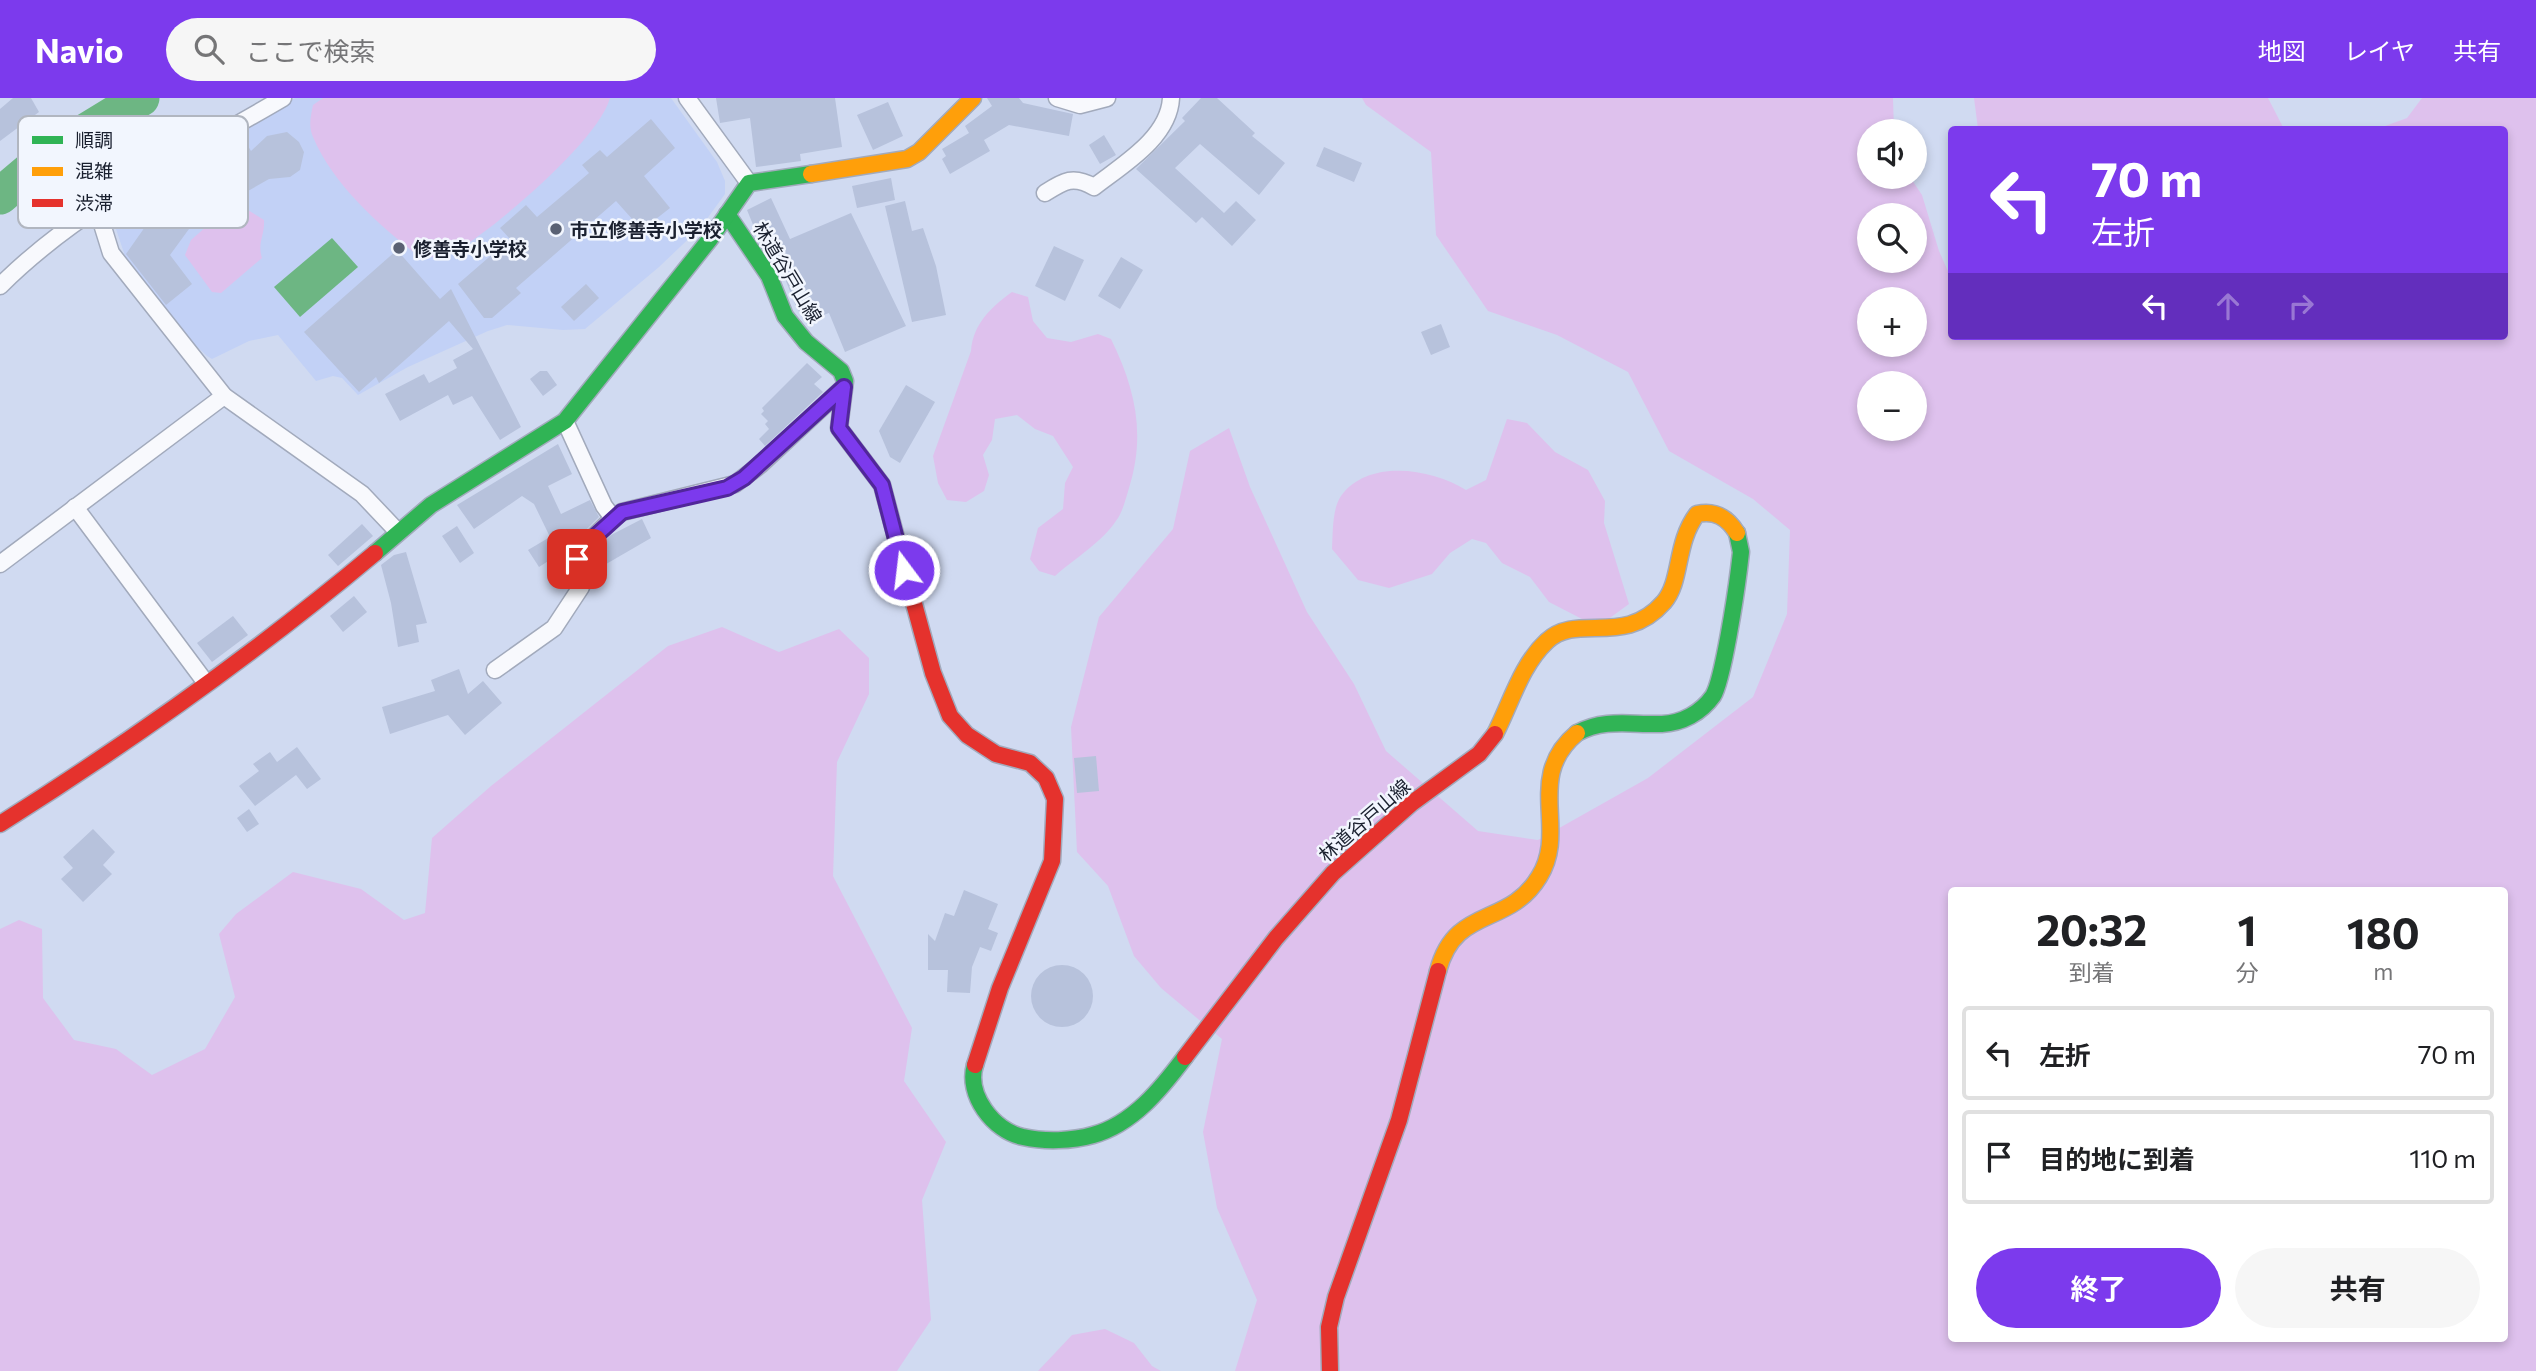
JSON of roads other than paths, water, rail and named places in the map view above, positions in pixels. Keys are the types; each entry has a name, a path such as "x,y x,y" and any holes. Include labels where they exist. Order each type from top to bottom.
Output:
{"street":[{"path":"248,119 283,98"},
{"path":"687,98 749,183"},
{"path":"0,824 100,761 318,601 398,532 453,490 565,421 749,183 907,159 919,152 973,98"},
{"path":"1057,98 1080,105 1107,98"},
{"path":"1045,193 1066,179 1082,180 1094,187 1145,148 1167,114 1171,98"},
{"name":"林道谷戸山線","path":"727,214 769,276 785,316 806,342 841,371 844,387 839,428 882,485 933,673 950,716 967,735 996,754 1030,763 1046,778 1055,799 1052,861 1000,988 971,1079 977,1098 996,1122 1021,1137 1058,1140 1094,1135 1128,1118 1159,1092 1276,938 1333,873 1412,803 1479,754 1496,733 1528,664 1548,640 1567,629 1619,629 1646,618 1665,601 1674,581 1678,553 1687,527 1697,514 1712,511 1722,515 1732,525 1742,543 1714,695 1705,708 1691,717 1668,725 1603,720 1576,732 1557,753 1546,788 1548,848 1545,867 1536,883 1502,912 1467,924 1451,938 1441,958 1399,1120 1336,1297 1329,1327 1330,1371"},
{"path":"0,286 22,264 70,228"},
{"path":"103,228 111,253 224,396 362,494 398,532"},
{"path":"495,670 523,653 554,628 581,587 579,551 613,518 622,512 735,484 760,465 844,387"},
{"path":"0,564 224,396"},
{"path":"565,421 604,506 613,518"},
{"path":"75,507 205,683"}],"waterway":[{"path":"112,116 141,98"},
{"path":"0,196 18,181"}],"place":[{"name":"市立修善寺小学校","path":"556,229"},
{"name":"修善寺小学校","path":"399,248"}]}
